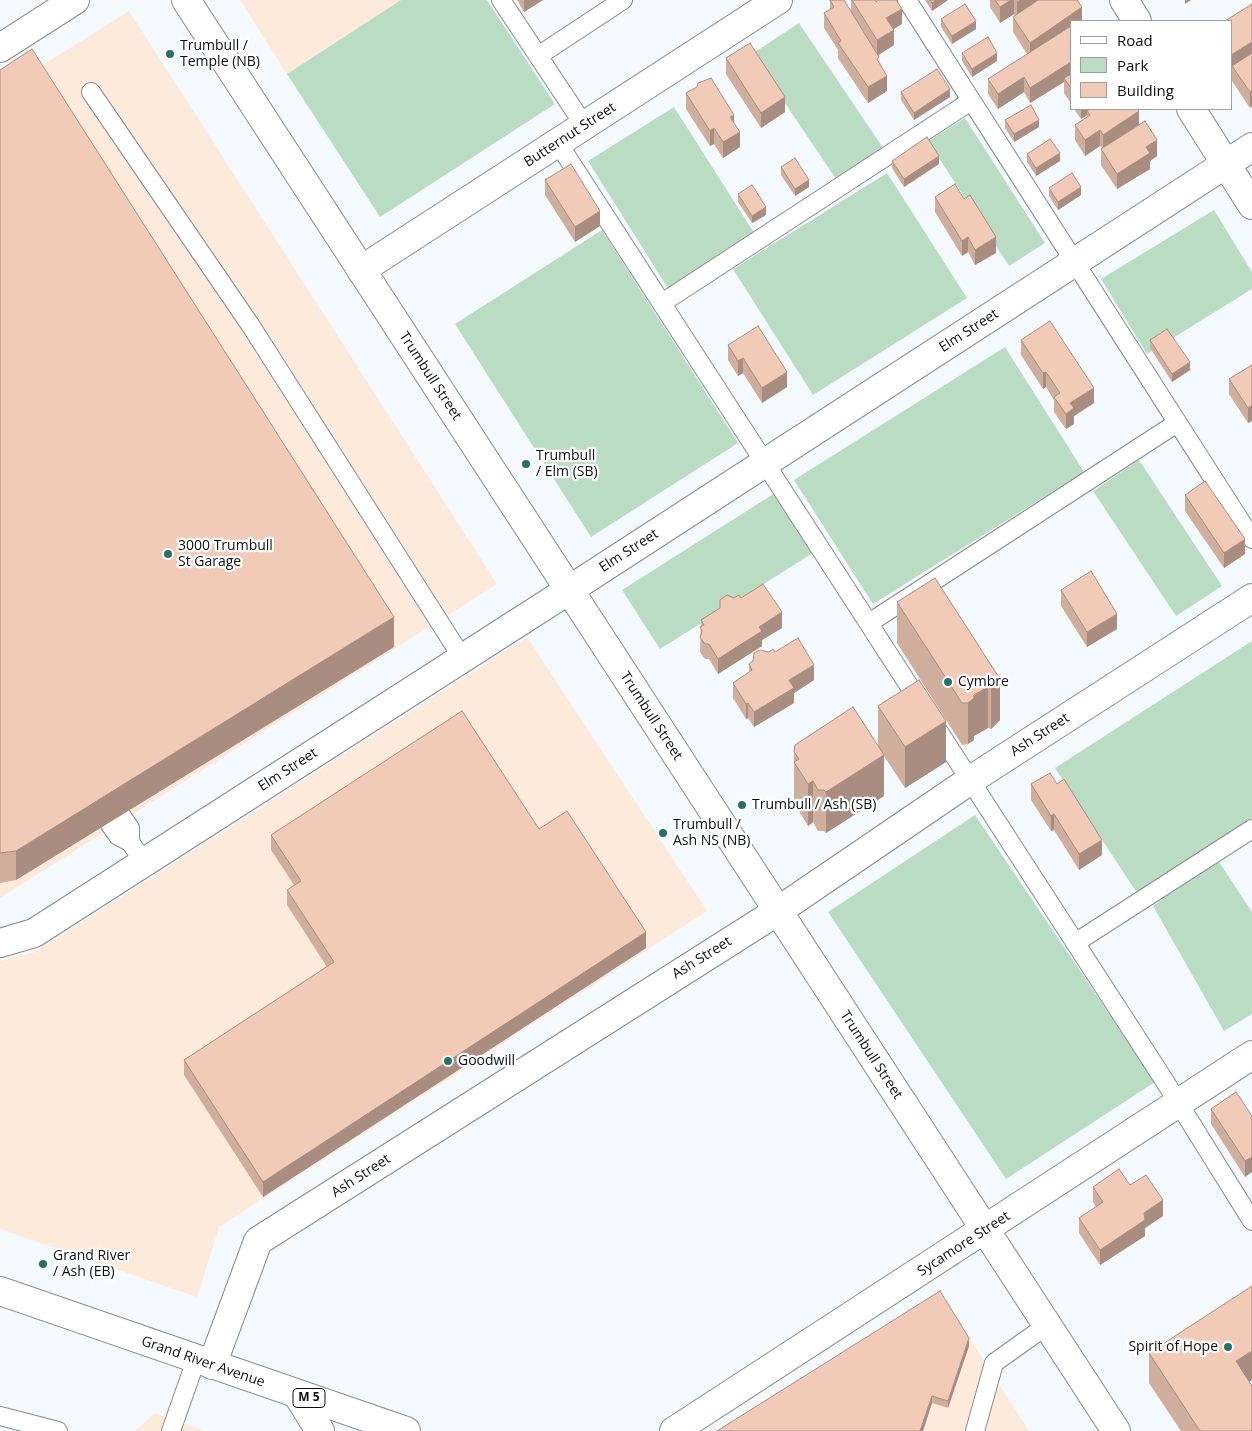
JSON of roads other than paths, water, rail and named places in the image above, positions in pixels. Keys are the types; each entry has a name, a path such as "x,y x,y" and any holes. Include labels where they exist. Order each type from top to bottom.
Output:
{"street":[{"path":"0,48 75,0"},
{"name":"Trumbull Street","path":"186,0 1116,1431"},
{"name":"Butternut Street","path":"361,270 778,0"},
{"path":"1124,0 1136,20"},
{"path":"1192,110 1252,206"},
{"name":"Elm Street","path":"0,943 34,933 137,852 463,659 1252,148"},
{"name":"Ash Street","path":"204,1362 258,1241 778,911 969,781 1252,598"},
{"name":"Sycamore Street","path":"674,1431 985,1231 1252,1055"},
{"name":"Grand River Avenue","path":"0,1291 406,1431"},
{"path":"297,1394 320,1431"}],"lane":[{"path":"501,0 584,125"},
{"path":"538,56 623,0"},
{"path":"907,0 1252,539"},
{"path":"90,92 251,326 463,659"},
{"path":"662,303 971,102"},
{"path":"558,143 766,462 1252,1221"},
{"path":"869,623 1177,423"},
{"path":"115,819 130,828 137,852"},
{"path":"1075,943 1252,829"},
{"path":"975,1431 994,1363 1046,1326"},
{"path":"171,1431 204,1362"},
{"path":"0,1416 58,1431"}],"place":[{"name":"Trumbull / Temple (NB)","path":"170,54"},
{"name":"Trumbull / Elm (SB)","path":"526,464"},
{"name":"3000 Trumbull St Garage","path":"168,554"},
{"name":"Cymbre","path":"948,682"},
{"name":"Trumbull / Ash (SB)","path":"742,805"},
{"name":"Trumbull / Ash NS (NB)","path":"663,833"},
{"name":"Goodwill","path":"448,1061"},
{"name":"Grand River / Ash (EB)","path":"43,1264"},
{"name":"Spirit of Hope","path":"1228,1347"}]}
